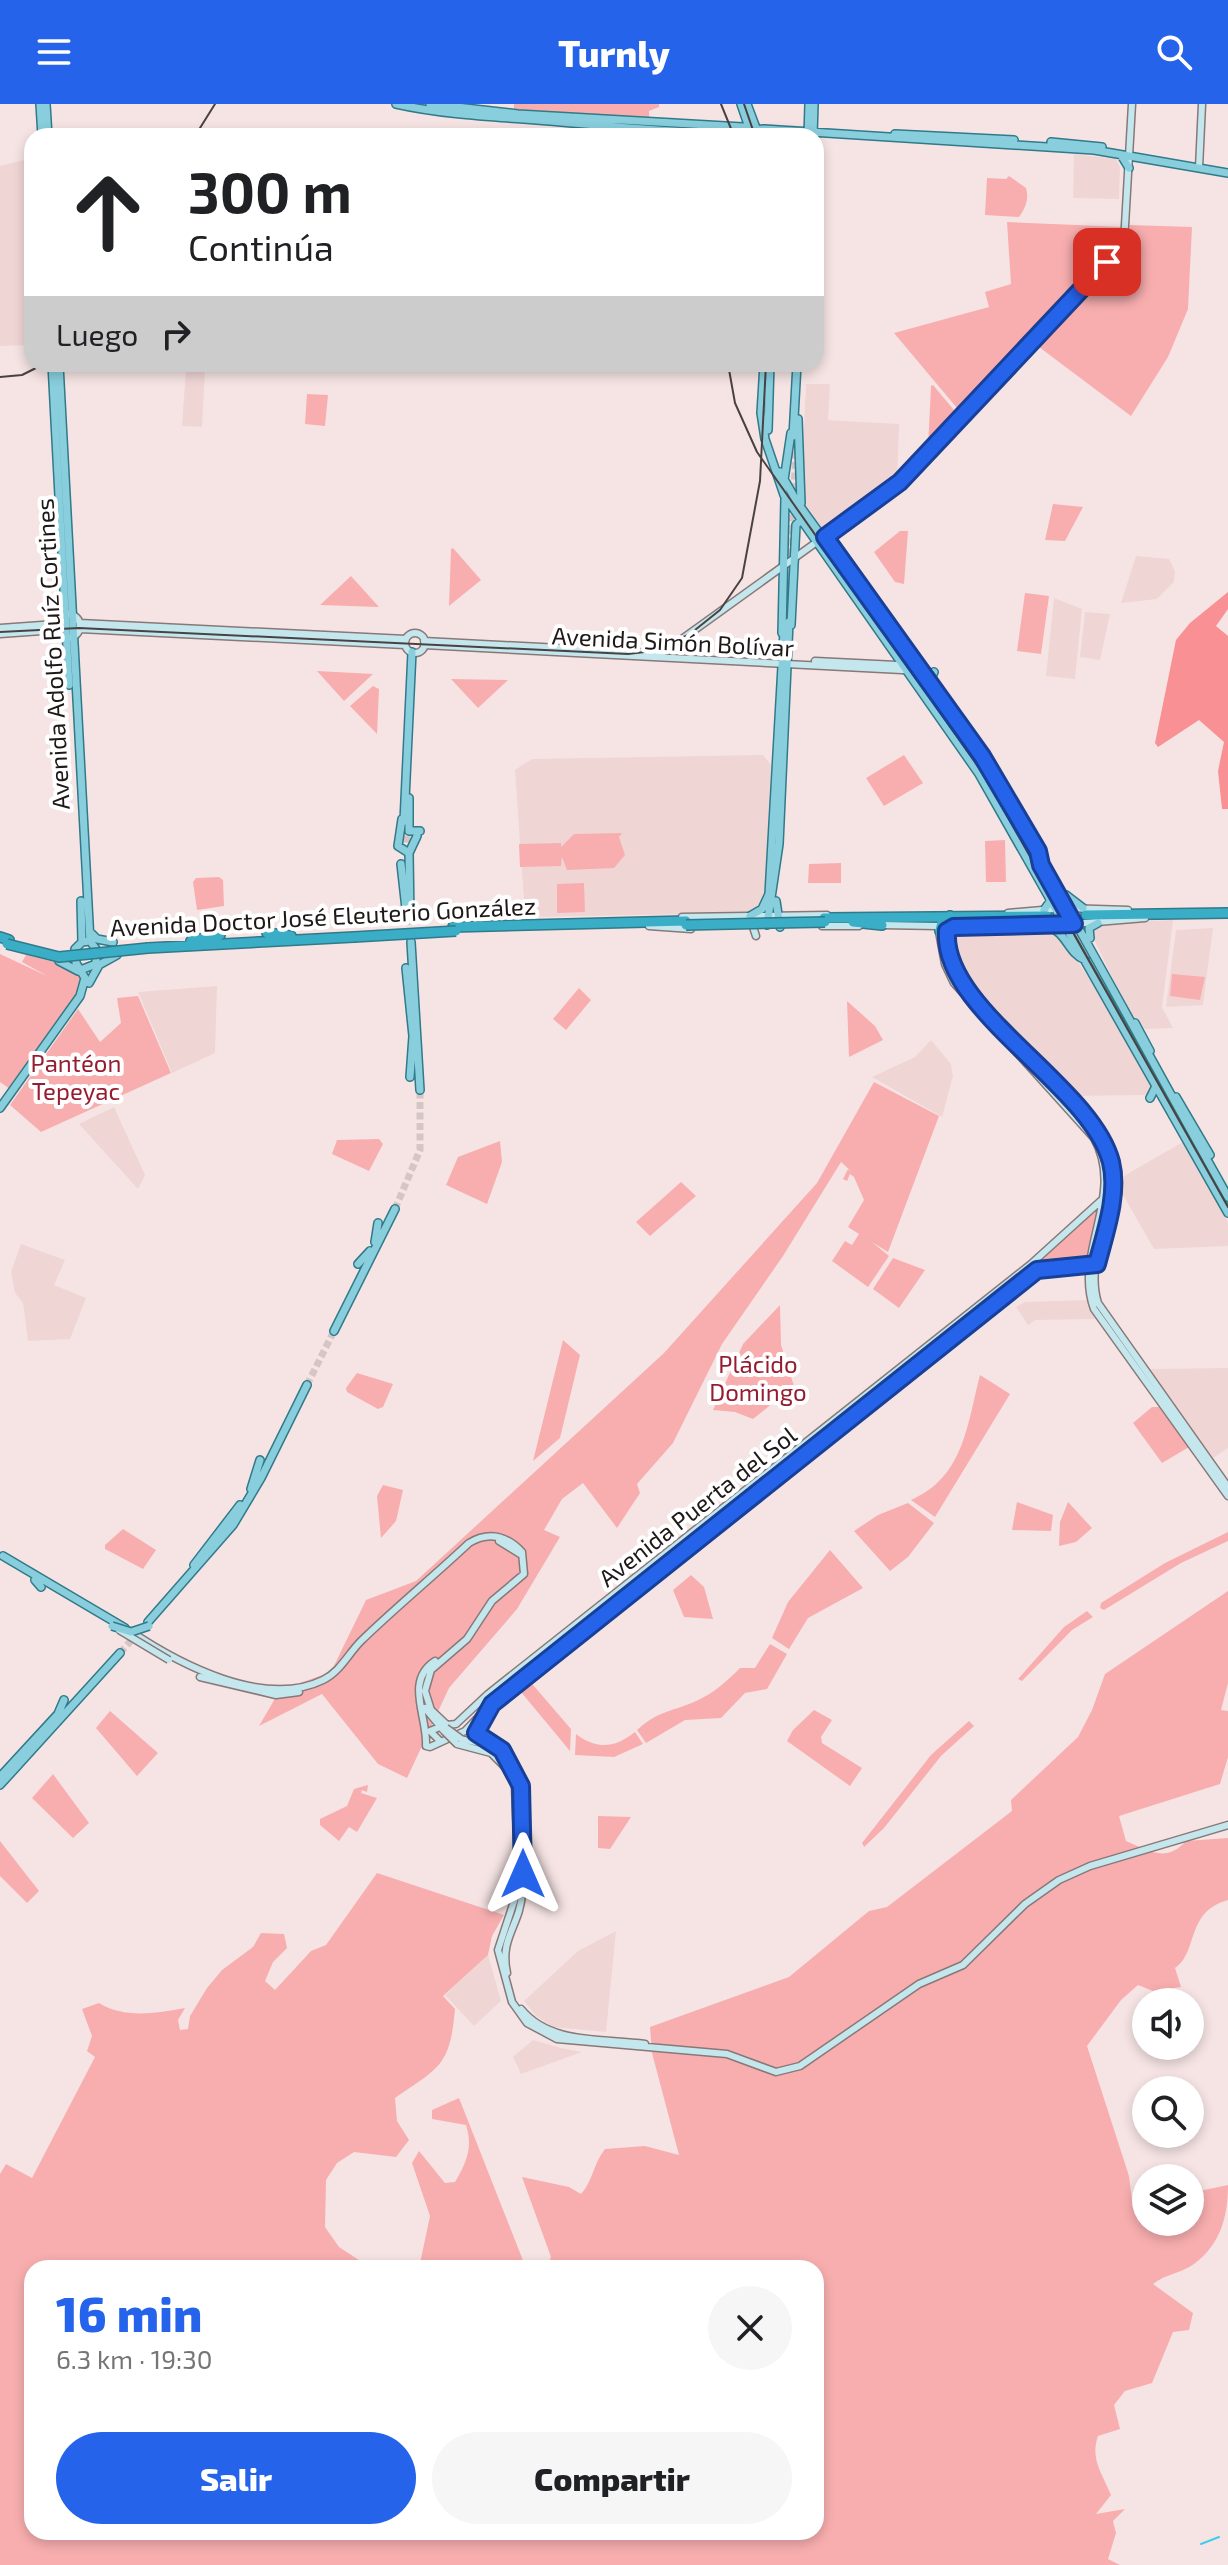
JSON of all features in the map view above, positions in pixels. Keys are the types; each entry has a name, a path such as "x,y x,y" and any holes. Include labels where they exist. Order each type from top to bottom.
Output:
{"highway":[{"name":"Avenida Doctor José Eleuterio González","path":"1082,917 1228,913"},
{"name":"Avenida Doctor José Eleuterio González","path":"1082,917 1145,918 1228,913"},
{"name":"Avenida Doctor José Eleuterio González","path":"969,921 1052,914"},
{"name":"Avenida Doctor José Eleuterio González","path":"855,920 950,916 997,918"},
{"path":"944,931 942,922 950,916"},
{"name":"Avenida Doctor José Eleuterio González","path":"4,941 57,953 455,929 824,920 932,921"},
{"path":"855,920 882,925"},
{"path":"267,933 293,938"},
{"path":"190,944 220,935"},
{"path":"257,948 293,938"},
{"path":"190,944 221,949"}],"main road":[{"path":"43,104 44,128"},
{"path":"396,104 507,119 692,128"},
{"path":"430,104 500,112 740,128"},
{"path":"810,128 812,104"},
{"path":"660,655 863,512 909,473 1124,243 1132,104"},
{"path":"1199,166 1202,104"},
{"path":"735,127 741,121 743,106"},
{"path":"743,106 752,128"},
{"path":"474,115 500,112"},
{"path":"507,119 535,114"},
{"path":"824,134 1048,146 1228,170"},
{"name":"Avenida Adolfo Ruíz Cortines","path":"52,372 86,942"},
{"name":"Avenida Adolfo Ruíz Cortines","path":"59,372 67,614"},
{"path":"764,372 761,413 775,473 798,518 821,539"},
{"path":"770,372 767,420 770,452 784,480 821,539 980,759 1038,854"},
{"path":"798,372 795,427 798,499 821,539 873,606 1058,895 1082,917 1097,962 1228,1197"},
{"path":"784,480 795,427"},
{"path":"770,486 775,473"},
{"path":"784,495 786,635"},
{"path":"781,919 771,895 770,867 786,635 798,518"},
{"path":"0,634 56,627 67,614 80,626 405,642 414,652 406,821"},
{"path":"786,622 786,635"},
{"path":"56,627 69,642 80,626"},
{"path":"0,628 56,627"},
{"name":"Avenida Simón Bolívar","path":"405,642 416,633 424,643 912,668"},
{"path":"414,652 424,643"},
{"path":"756,936 757,927 750,916 762,909 771,895 776,876 784,662"},
{"path":"912,668 929,683 982,756 1058,895 1052,914 1059,931 1074,953 1085,960"},
{"path":"929,683 934,672"},
{"path":"408,794 411,834 409,918 403,863 409,853"},
{"path":"772,822 780,832"},
{"path":"409,853 398,846 411,834"},
{"path":"770,867 781,919"},
{"path":"776,876 781,919"},
{"path":"1052,914 1058,895"},
{"name":"Avenida Doctor José Eleuterio González","path":"781,919 847,914 855,920"},
{"path":"1052,914 1064,924 1228,1213"},
{"path":"1052,914 1064,924"},
{"path":"944,931 1052,914 1082,917 1098,923"},
{"name":"Avenida Doctor José Eleuterio González","path":"1052,914 1082,917"},
{"path":"719,916 723,923 719,928"},
{"name":"Avenida Doctor José Eleuterio González","path":"650,924 657,918 750,916 882,925 934,924 944,931"},
{"path":"1064,924 1082,917"},
{"path":"1107,977 1088,934 1089,927 1098,923 1145,918"},
{"path":"757,927 781,919"},
{"name":"Avenida Doctor José Eleuterio González","path":"650,924 757,927"},
{"path":"65,949 77,941 84,926 95,938 113,942"},
{"path":"944,931 941,943 952,980 1094,1138 1106,1168 1092,1288 1097,1317 1184,1431 1228,1496"},
{"path":"944,931 948,954"},
{"path":"0,1115 83,997 93,967 96,952 86,942 76,947 75,954 87,984"},
{"path":"415,1011 419,1037 418,1090 419,1076 419,1037 410,943 415,1011 419,1076"},
{"path":"941,943 985,1017"},
{"path":"0,1108 99,965 117,955"},
{"path":"59,961 76,969 87,984"},
{"path":"1097,962 1228,1189"},
{"path":"83,969 93,967"},
{"path":"406,968 419,1037 410,1077"},
{"path":"952,980 958,974"},
{"path":"952,980 972,995 1104,1143 1113,1173 1112,1197 1099,1241"},
{"path":"1150,1098 1156,1086"},
{"path":"1163,1097 1173,1100 1195,1128"},
{"path":"1083,1116 1087,1106"},
{"name":"Avenida Puerta del Sol","path":"494,1690 542,1657 555,1653 949,1341 1001,1299 1105,1197"},
{"path":"332,1330 394,1208"},
{"path":"370,1270 378,1223"},
{"path":"358,1264 392,1228"},
{"path":"1034,1267 1094,1265"},
{"name":"Avenida Puerta del Sol","path":"542,1657 556,1641 712,1517 1012,1280 1034,1267"},
{"path":"1001,1299 1013,1285 1012,1280"},
{"path":"945,1333 941,1340 949,1341"},
{"path":"913,1358 919,1360 914,1368"},
{"path":"225,1543 306,1384"},
{"path":"876,1388 886,1390"},
{"path":"875,1399 881,1391 876,1388"},
{"path":"829,1436 827,1428 843,1414"},
{"path":"1189,1439 1228,1487"},
{"path":"251,1492 260,1460"},
{"path":"147,1623 276,1461"},
{"path":"734,1511 728,1509 740,1496"},
{"path":"708,1530 719,1519 712,1517"},
{"path":"147,1623 233,1525"},
{"path":"206,1542 222,1531"},
{"path":"294,1691 331,1675 358,1644 469,1543 487,1535 509,1541 525,1557 524,1574 492,1601 467,1639 433,1668 425,1684 429,1708 443,1729 459,1742 491,1753 507,1769 515,1785 519,1886 513,1914 498,1950 512,2002 521,2017 550,2037 727,2054 768,2070 792,2070 919,1984 972,1959 1025,1904 1059,1880 1101,1862 1228,1823"},
{"path":"2,1557 35,1581 204,1678 276,1695 332,1679 361,1646 472,1546 487,1539 507,1545 522,1558 521,1572 485,1604 465,1636 423,1673 418,1687 426,1746 433,1747 462,1734 542,1657"},
{"path":"2,1557 120,1630 139,1637 155,1653 173,1660"},
{"path":"120,1630 131,1632 147,1623 210,1562"},
{"path":"120,1630 139,1637"},
{"path":"555,1653 556,1641 579,1634"},
{"path":"0,1777 118,1652 0,1786"},
{"path":"435,1661 424,1678 422,1697 443,1729"},
{"path":"508,1679 526,1675"},
{"path":"429,1708 451,1726 494,1690"},
{"path":"427,1742 440,1741 463,1729 494,1690"},
{"path":"58,1714 64,1700"},
{"path":"492,1704 476,1733 495,1743 509,1765 522,1796 520,1908 503,1952 518,2006 541,2028 558,2035 625,2044"},
{"path":"440,1741 433,1738 430,1731 443,1729"},
{"path":"459,1742 491,1746 509,1765"},
{"path":"0,1786 12,1778"}],"shaded area":[{"path":"1074,154 1116,159 1120,167 1119,199 1073,198"},
{"path":"24,160 24,345 0,346 0,166"},
{"path":"186,372 205,372 202,427 182,426"},
{"path":"806,384 830,384 828,420 899,424 897,481 827,532 823,531 801,498"},
{"path":"1136,556 1169,559 1175,571 1174,582 1157,599 1121,603"},
{"path":"1228,592 1228,609 1216,626 1228,636 1228,809 1222,809 1218,771 1224,742 1199,720 1158,747 1155,743 1176,640 1190,623"},
{"path":"1054,598 1082,609 1075,679 1046,676"},
{"path":"1085,612 1110,614 1100,660 1080,657"},
{"path":"763,755 771,765 764,901 757,909 749,913 529,917 525,914 515,770 532,759"},
{"path":"1173,920 1162,1007 1173,1028 1145,1029 1128,1010 1089,929 1099,924"},
{"path":"1213,928 1203,1005 1166,1007 1176,930"},
{"path":"1050,930 1062,937 1095,988 1152,1088 1148,1095 1069,1096 967,985 949,949 949,933 953,931"},
{"path":"217,986 215,1053 172,1073 138,992"},
{"path":"931,1040 951,1064 953,1076 942,1117 872,1077 915,1057"},
{"path":"114,1107 145,1175 138,1189 79,1124"},
{"path":"1183,1142 1228,1222 1228,1246 1154,1249 1115,1181"},
{"path":"21,1244 65,1260 54,1285 86,1298 70,1339 28,1341 23,1303 15,1293 11,1272"},
{"path":"1087,1300 1095,1319 1035,1320 1028,1325 1016,1307 1025,1302"},
{"path":"1228,1368 1228,1448 1213,1458 1148,1369"},
{"path":"616,1931 606,2032 553,2027 536,2016 524,2001 578,1951"},
{"path":"488,1955 501,2001 474,2026 445,1995"},
{"path":"533,2040 582,2052 521,2074 513,2057"}],"green space":[{"path":"514,104 659,104 659,107 649,111 649,119 514,110"},
{"path":"1009,176 1026,188 1027,199 1021,214 1019,217 985,215 987,178 1006,179"},
{"path":"1007,222 1124,227 1123,241 962,414 894,333 989,307 985,292 1011,284"},
{"path":"1130,225 1192,227 1188,309 1168,357 1131,416 1035,344 1128,241"},
{"path":"931,386 959,416 928,448"},
{"path":"307,394 328,395 325,426 305,424"},
{"path":"1053,504 1083,507 1065,541 1045,540"},
{"path":"900,531 908,531 904,584 895,582 874,552"},
{"path":"451,549 481,580 449,606"},
{"path":"351,576 379,607 320,605"},
{"path":"1025,593 1049,596 1041,654 1017,651"},
{"path":"317,671 373,674 344,701"},
{"path":"451,679 508,680 478,708"},
{"path":"373,686 379,689 377,734 350,706"},
{"path":"904,755 923,783 884,806 866,778"},
{"path":"622,833 619,837 625,855 614,868 567,870 562,857 561,866 520,867 519,844 561,843 561,847 574,834"},
{"path":"1005,840 1006,882 986,882 985,841"},
{"path":"841,863 841,883 808,883 809,864"},
{"path":"219,877 223,880 224,906 197,910 193,882 196,878"},
{"path":"584,883 585,912 557,913 557,884"},
{"path":"0,954 47,976 22,962 26,955 74,967 82,979 80,991 10,1089 0,1082"},
{"path":"1172,974 1205,977 1200,1000 1170,996"},
{"path":"579,988 591,1000 566,1030 553,1019"},
{"name":"Pantéon Tepeyac","path":"138,996 171,1073 41,1132 10,1105 78,1009 100,1042 121,1023 117,998"},
{"path":"847,1001 875,1026 883,1040 849,1057"},
{"path":"874,1082 939,1116 888,1252 872,1242 889,1256 868,1287 832,1261 845,1241 852,1245 859,1234 848,1227 864,1200 854,1177 850,1174 847,1181 843,1179 848,1169 853,1173 841,1162 783,1256 722,1344 673,1443 637,1484 640,1493 617,1528 583,1483 562,1499 544,1530 560,1537 517,1609 449,1688 407,1778 378,1764 322,1694 259,1726 280,1690 331,1672 366,1600 416,1581 664,1353 817,1183"},
{"path":"379,1139 383,1144 369,1171 332,1154 337,1140"},
{"path":"500,1141 502,1162 487,1204 446,1185 458,1157"},
{"path":"681,1182 696,1196 650,1236 636,1222"},
{"path":"1101,1202 1086,1265 1035,1265 1035,1264"},
{"path":"893,1258 925,1270 899,1308 873,1289"},
{"name":"Plácido Domingo","path":"780,1305 781,1345 794,1386 753,1419 735,1412 713,1410 743,1344"},
{"path":"563,1340 580,1355 560,1438 533,1461"},
{"path":"357,1373 393,1384 383,1407 378,1409 347,1392 346,1388"},
{"path":"980,1375 1010,1394 935,1517 911,1500 929,1490 953,1464 966,1430"},
{"path":"1152,1407 1159,1407 1189,1447 1162,1463 1133,1423"},
{"path":"383,1485 403,1490 396,1521 381,1538 377,1496"},
{"path":"1017,1502 1053,1515 1051,1531 1012,1530"},
{"path":"1068,1502 1092,1528 1076,1542 1059,1546 1060,1522"},
{"path":"908,1503 934,1523 908,1557 890,1571 854,1531 878,1515"},
{"path":"123,1529 156,1550 143,1569 105,1549 105,1545"},
{"path":"1228,1532 1228,1541 1181,1563 1104,1610 1100,1608 1101,1603 1165,1563"},
{"path":"830,1550 863,1588 808,1618 789,1649 772,1638 788,1602"},
{"path":"691,1575 704,1587 713,1619 684,1617 673,1590"},
{"path":"1228,1591 1228,1683 1221,1710 1228,1711 1228,1757 1220,1784 1119,1816 1126,1841 1158,1853 1172,1852 1186,1841 1228,1838 1228,1900 1205,1913 1199,1923 1187,1952 1175,1968 1181,1987 1146,1988 1138,1985 1132,1988 1087,2046 1129,2176 1132,2236 1204,2236 1204,2190 1228,2185 1224,2218 1211,2248 1189,2267 1153,2284 1193,2313 1189,2330 1173,2332 1152,2383 1125,2391 1114,2405 1120,2429 1098,2436 1096,2459 1111,2495 1096,2514 1125,2509 1113,2521 1116,2533 1108,2559 1120,2565 0,2565 0,2174 6,2164 32,2178 95,2057 87,2051 92,2036 82,2009 99,2003 130,2013 185,2008 178,2020 180,2030 188,2029 190,2016 207,1988 222,1970 253,1947 261,1933 284,1934 287,1948 273,1962 265,1981 275,1990 311,1951 326,1945 377,1873 504,1915 492,1936 488,1955 443,1996 455,2009 446,2054 423,2079 395,2098 397,2121 409,2140 396,2157 354,2152 337,2163 326,2180 325,2227 339,2247 359,2260 24,2260 24,2540 824,2540 824,2260 550,2260 522,2177 569,2187 581,2194 605,2149 645,2146 679,2155 652,2053 650,2027 789,1977 869,1911 887,1907 1012,1811 1011,1800 1078,1737 1105,1674"},
{"path":"1087,1611 1093,1617 1072,1630 1022,1681 1018,1679 1064,1627"},
{"path":"770,1644 787,1654 767,1689 745,1693 721,1718 685,1720 646,1743 637,1730 644,1724 707,1695 740,1668 755,1668"},
{"path":"527,1678 571,1729 570,1751 516,1686"},
{"path":"814,1710 832,1720 821,1737 822,1743 862,1768 850,1786 787,1741 793,1730"},
{"path":"110,1711 158,1753 137,1776 96,1728"},
{"path":"969,1721 974,1726 941,1756 884,1828 864,1847 862,1843 931,1755"},
{"path":"635,1732 643,1744 614,1757 575,1755 576,1734 591,1743 606,1745"},
{"path":"53,1774 89,1823 73,1838 32,1798"},
{"path":"368,1785 367,1792 362,1790 361,1793 377,1798 357,1832 349,1827 339,1841 320,1825 320,1819 347,1806 354,1789"},
{"path":"598,1816 631,1817 610,1849 598,1848"},
{"path":"0,1841 39,1891 27,1903 0,1876"},
{"path":"459,2098 523,2260 421,2260 430,2216 412,2163 419,2151 445,2183 455,2182 468,2154 466,2125 432,2119 432,2110"}],"waterway":[{"path":"1201,2544 1219,2537"}],"tunnel":[{"path":"792,532 796,449"},
{"path":"787,566 789,527"},
{"path":"406,825 407,856"},
{"path":"410,918 411,942"},
{"path":"1047,919 1086,918"},
{"path":"395,1209 420,1150 420,1090"},
{"path":"307,1385 334,1331"},
{"path":"120,1653 137,1634"}],"railway":[{"path":"200,128 215,104"},
{"path":"721,104 731,128"},
{"path":"744,104 752,128"},
{"path":"0,377 28,372"},
{"path":"729,372 735,403 757,452 984,775 1228,1207"},
{"path":"0,632 79,628 628,654 653,651 690,634 720,610 742,578 760,481 766,372"}],"route":[{"path":"523,1874 521,1786 502,1750 476,1733 492,1704 1037,1270 1097,1264 1113,1191 1113,1173 1106,1148 1064,1093 972,995 949,959 947,942 947,931 954,927 1074,924 1041,865 1038,851 982,756 825,537 900,482 964,418 1107,262"}]}
